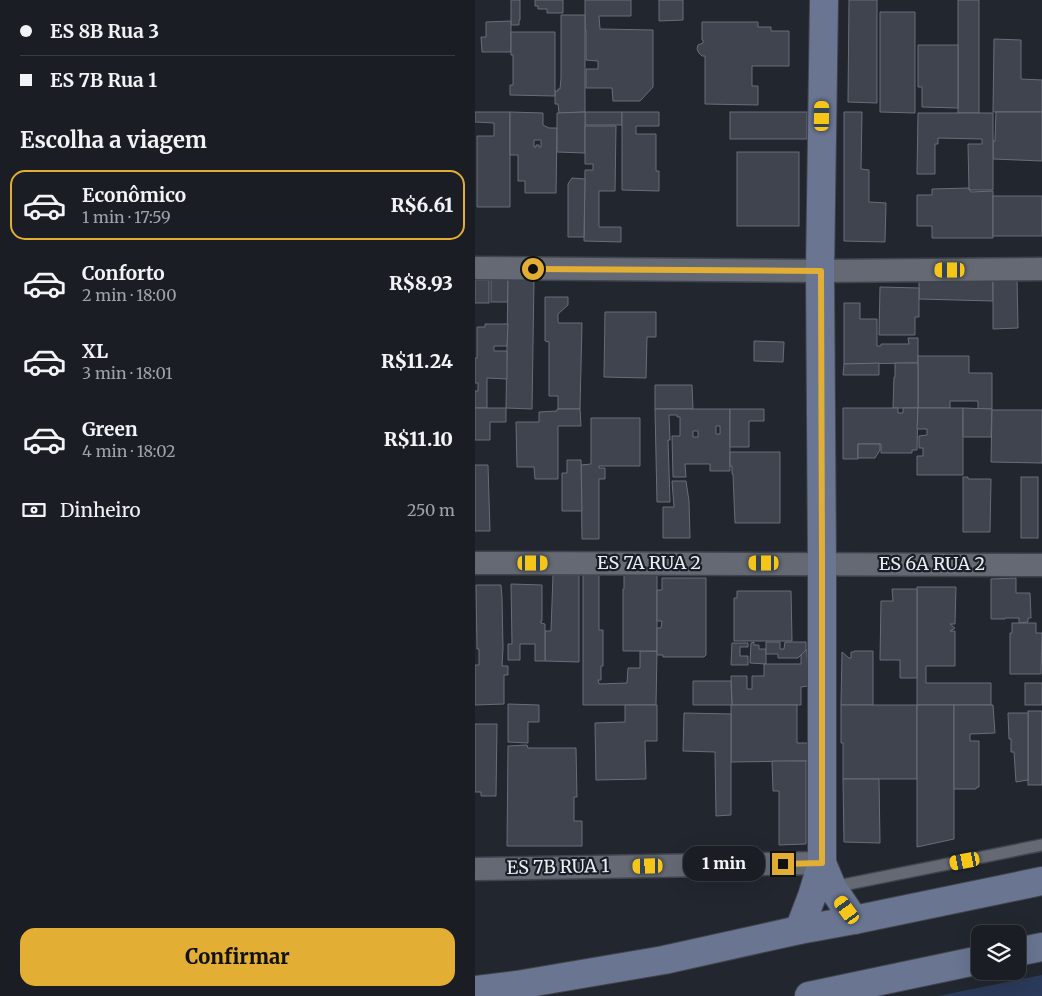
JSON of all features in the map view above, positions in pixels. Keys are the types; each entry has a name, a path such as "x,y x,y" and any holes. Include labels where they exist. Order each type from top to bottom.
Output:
{"street":[{"path":"824,0 821,271 822,564 827,875 854,920"},
{"path":"475,268 821,271 1042,269"},
{"name":"ES 7A RUA 2","path":"475,563 822,564"},
{"name":"ES 6A RUA 2","path":"822,564 1042,565"},
{"name":"ES 7B RUA 1","path":"475,868 827,875"},
{"path":"799,930 812,896 827,875"},
{"path":"475,990 517,985 664,960 799,930 1042,881"},
{"path":"1026,950 1042,947"},
{"path":"809,996 971,962"}],"lane":[{"path":"827,875 1042,845"}],"shaded area":[{"path":"1042,975 1042,996 938,996 1017,980 1026,980 1026,978"}],"building":[{"path":"511,0 520,0 519,25 511,25"},
{"path":"535,0 563,0 563,13 547,13 547,9 538,9 538,6 535,6"},
{"path":"585,0 631,0 631,16 599,16 600,29 653,30 653,87 640,101 613,101 612,88 586,88 586,69 598,69 598,61 586,60"},
{"path":"659,0 683,0 683,20 659,21"},
{"path":"849,0 877,0 877,103 848,102"},
{"path":"958,0 979,0 979,113 958,113"},
{"path":"880,12 915,12 915,113 880,112"},
{"path":"561,15 585,15 585,112 559,113 558,104 555,104 555,91 560,89 561,78"},
{"path":"511,21 511,52 482,52 481,37 486,37 486,22"},
{"path":"702,22 758,22 758,27 771,27 771,31 789,31 789,66 752,66 752,86 758,86 758,105 705,104 705,56 702,56 697,49 698,45 703,43"},
{"path":"511,32 555,32 555,96 510,95 510,85 513,85"},
{"path":"994,39 1021,40 1021,79 1042,80 1042,112 993,112"},
{"path":"918,45 958,45 958,108 922,107 922,87 918,87"},
{"path":"475,112 510,112 510,207 477,207 477,136 494,136 494,123 475,122"},
{"path":"510,112 543,113 543,125 549,128 557,128 556,193 525,193 525,181 518,181 518,155 510,155","holes":["534,140 541,140 541,147 539,145 534,147"]},
{"path":"585,112 622,112 622,125 585,125"},
{"path":"585,112 585,153 557,152 557,113"},
{"path":"622,112 659,112 659,126 636,126 636,134 656,134 656,171 659,171 659,191 622,190"},
{"path":"730,112 807,112 807,139 730,139"},
{"path":"844,112 862,112 861,169 869,170 869,202 886,203 885,242 844,241"},
{"path":"996,112 1042,112 1042,161 993,159"},
{"path":"918,113 993,113 993,190 969,190 968,144 982,144 982,139 938,138 938,144 935,144 935,174 917,174"},
{"path":"585,126 616,126 615,191 599,191 599,227 621,227 621,242 584,241 585,170 593,170 593,164 585,164"},
{"path":"737,152 799,152 799,226 737,226"},
{"path":"572,178 585,179 584,237 568,237 568,184"},
{"path":"969,188 971,192 993,191 993,238 932,238 932,226 917,226 917,195 932,195 932,189"},
{"path":"993,196 1042,196 1042,236 993,236"},
{"path":"491,278 508,278 508,302 491,302"},
{"path":"508,278 534,278 532,409 506,408"},
{"path":"919,279 993,279 993,301 919,299"},
{"path":"993,279 1017,279 1018,328 993,329"},
{"path":"475,280 489,280 489,303 475,303"},
{"path":"880,287 919,288 919,317 915,317 915,335 879,335"},
{"path":"545,297 568,297 568,305 558,314 559,323 582,323 580,409 558,409 558,396 549,396 549,342 545,341"},
{"path":"844,303 860,303 860,319 877,319 877,346 881,346 881,344 909,344 908,338 918,338 918,363 844,364"},
{"path":"605,312 656,312 656,337 647,337 646,378 604,377"},
{"path":"485,324 508,324 507,346 494,346 494,351 507,351 507,379 487,378 487,408 475,408 475,391 478,391 478,383 475,383 477,327 485,327"},
{"path":"754,341 784,342 783,362 754,361"},
{"path":"918,356 969,356 969,373 992,373 992,409 978,409 978,401 950,401 950,408 918,408"},
{"path":"879,363 879,375 843,375 844,364"},
{"path":"895,363 918,363 918,408 893,408"},
{"path":"655,385 692,385 693,409 655,409"},
{"path":"475,408 506,408 506,422 490,422 490,440 475,440"},
{"path":"843,408 898,408 898,413 903,413 903,408 918,408 917,450 912,450 912,453 881,453 881,444 858,444 858,459 843,459"},
{"path":"918,408 963,408 963,475 917,475 917,456 923,456 923,448 919,448 919,436 927,435 927,429 917,429"},
{"path":"963,408 992,409 991,437 963,437"},
{"path":"557,409 580,409 581,426 558,426 558,479 535,479 534,467 517,467 516,422 539,422 539,412 557,411"},
{"path":"655,409 730,409 730,471 710,471 710,464 685,464 686,477 673,477 672,436 680,436 680,417 669,415 670,502 657,502","holes":["716,426 720,426 720,434 716,434","693,431 698,431 698,437 693,437"]},
{"path":"730,409 764,409 764,421 749,421 749,447 730,447"},
{"path":"992,410 1042,410 1042,463 991,462"},
{"path":"591,418 640,418 640,466 599,466 599,468 605,468 605,479 599,479 599,539 582,539 581,465 591,464"},
{"path":"858,444 880,444 880,450 875,458 858,458"},
{"path":"730,452 780,452 780,523 735,523"},
{"path":"567,460 581,460 582,511 562,511 562,473 567,473"},
{"path":"475,465 488,465 490,531 475,531"},
{"path":"963,477 968,477 968,479 991,479 990,532 963,532"},
{"path":"1021,477 1038,477 1038,538 1021,538"},
{"path":"672,481 686,481 689,501 690,538 663,538 663,507 674,507"},
{"path":"553,575 579,575 579,662 545,661 545,631 551,631"},
{"path":"583,575 599,575 599,630 603,630 603,666 601,666 601,680 598,680 599,684 627,683 628,668 640,668 640,651 657,651 656,705 583,705"},
{"path":"624,575 657,575 657,651 623,651"},
{"path":"662,578 706,578 706,655 704,657 663,657 663,655 657,655 657,628 661,628 662,621 657,621 657,590 662,590"},
{"path":"1016,578 1016,593 1030,593 1031,618 1028,618 1028,622 1019,623 1019,618 991,619 991,579"},
{"path":"511,584 542,585 541,623 545,624 545,661 535,661 535,644 520,644 520,660 508,660 508,644 512,644"},
{"path":"476,585 501,585 502,666 508,666 508,675 504,675 504,704 475,705 475,665 479,665"},
{"path":"917,587 956,587 955,624 950,624 955,628 950,631 955,631 955,666 926,666 926,683 991,683 991,705 917,705"},
{"path":"892,589 917,589 917,678 900,678 900,660 880,660 881,601 893,601"},
{"path":"737,591 791,591 792,641 734,641 734,598 737,598"},
{"path":"1012,623 1036,623 1036,633 1042,633 1041,674 1010,674 1010,633 1012,633"},
{"path":"754,642 754,645 759,645 759,649 766,649 766,664 750,663 751,643"},
{"path":"766,642 780,642 780,649 784,649 785,642 806,642 806,650 798,658 778,658 778,654 766,654"},
{"path":"732,643 748,643 748,647 740,647 740,656 748,656 748,665 731,665"},
{"path":"806,650 808,686 801,687 801,705 732,705 731,676 747,676 747,689 752,689 752,676 764,676 764,664 801,664 801,655"},
{"path":"873,651 873,705 841,705 842,652 851,658 851,652"},
{"path":"693,681 731,681 732,705 693,705"},
{"path":"1025,683 1042,683 1042,705 1025,705"},
{"path":"508,704 539,705 539,722 528,722 528,743 508,742"},
{"path":"625,705 657,705 657,741 645,741 646,779 596,780 595,723 625,722"},
{"path":"731,705 797,705 797,743 808,743 808,761 731,762"},
{"path":"841,705 917,705 917,779 843,779"},
{"path":"917,705 954,705 954,839 917,847"},
{"path":"954,705 993,705 995,733 970,734 970,741 979,741 979,787 976,789 954,789"},
{"path":"1028,711 1042,711 1042,785 1028,785"},
{"path":"684,713 731,714 731,815 716,816 715,752 683,751"},
{"path":"1008,713 1028,713 1028,780 1016,782 1014,752 1011,752 1011,739 1009,739"},
{"path":"475,724 497,724 496,796 481,796 481,792 475,792"},
{"path":"527,745 528,748 576,748 577,797 574,797 574,821 582,821 582,846 507,846 508,746"},
{"path":"772,761 806,761 806,844 779,845 779,791 773,791"},
{"path":"843,779 879,779 880,843 844,842"}],"route":[{"path":"533,269 821,271 822,863 783,864"}]}
